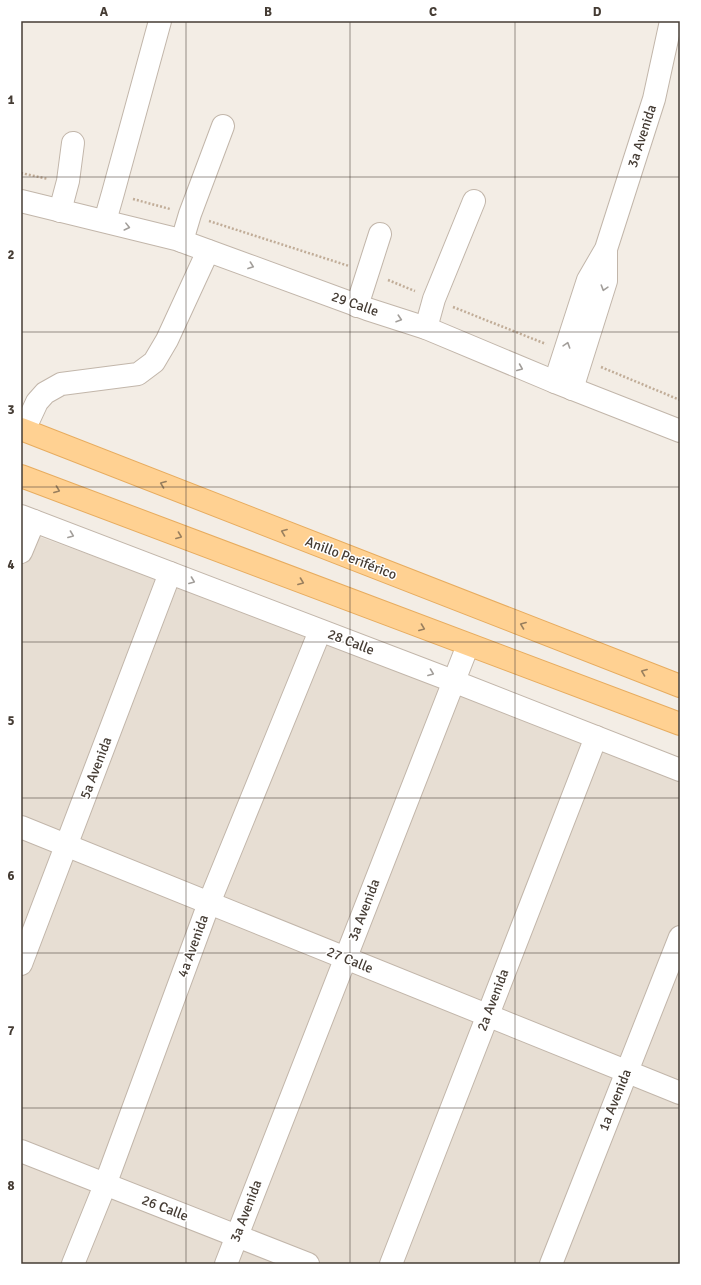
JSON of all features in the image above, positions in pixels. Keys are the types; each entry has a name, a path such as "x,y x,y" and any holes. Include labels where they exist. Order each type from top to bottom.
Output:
{"main road":[{"name":"Anillo Periférico","path":"22,429 680,686"},
{"path":"21,476 680,724"}],"street":[{"path":"105,221 160,21"},
{"name":"3a Avenida","path":"563,385 588,280 606,249 654,99 671,21"},
{"path":"182,241 190,214 224,126"},
{"path":"60,210 68,181 73,143"},
{"path":"426,328 434,299 474,200"},
{"name":"29 Calle","path":"21,201 182,241 357,306 426,328 563,385 680,431"},
{"path":"357,306 380,234"},
{"path":"22,429 37,402 45,393 61,384 138,374 154,362 167,340 208,251"},
{"path":"21,552 27,519"},
{"name":"28 Calle","path":"27,519 453,681 680,770"},
{"name":"5a Avenida","path":"21,964 170,573"},
{"name":"4a Avenida","path":"73,1264 105,1185 209,903 320,630"},
{"name":"3a Avenida","path":"226,1264 468,645"},
{"name":"2a Avenida","path":"391,1264 596,737"},
{"name":"27 Calle","path":"21,827 680,1093"},
{"name":"1a Avenida","path":"551,1264 680,937"},
{"name":"26 Calle","path":"21,1152 308,1264"}],"shaded area":[{"path":"21,530 680,769 680,1264 21,1264"}]}
